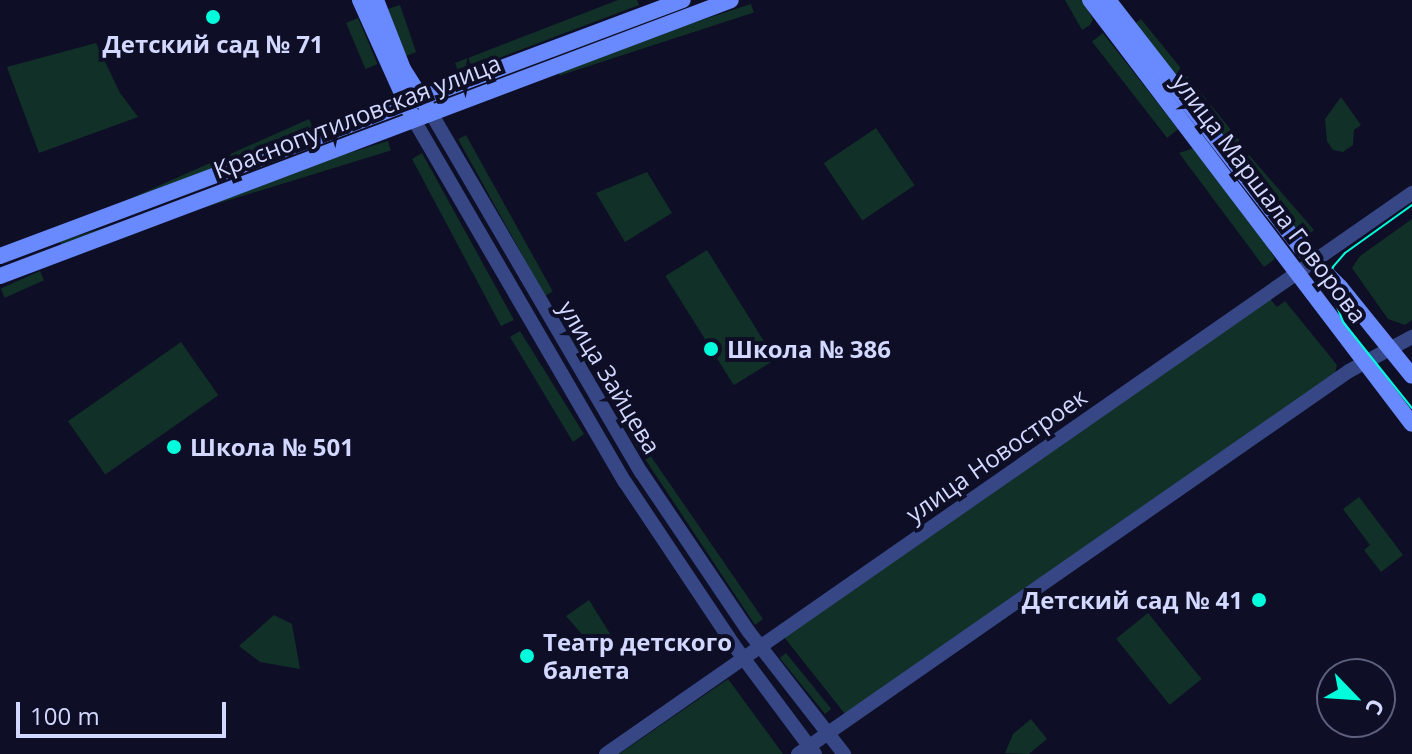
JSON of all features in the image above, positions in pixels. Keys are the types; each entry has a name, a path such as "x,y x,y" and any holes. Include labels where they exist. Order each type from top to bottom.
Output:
{"main road":[{"name":"улица Зайцева","path":"360,0 414,102 431,113"},
{"name":"улица Зайцева","path":"376,0 414,102 414,120"},
{"name":"Краснопутиловская улица","path":"0,256 683,0"},
{"name":"Краснопутиловская улица","path":"0,276 731,0"},
{"name":"улица Маршала Говорова","path":"1090,0 1412,424"},
{"name":"улица Маршала Говорова","path":"1108,0 1315,260 1412,376"}],"street":[{"name":"улица Зайцева","path":"431,113 625,448 760,647 844,754"},
{"name":"улица Зайцева","path":"414,120 602,445 807,751"},
{"name":"улица Новостроек","path":"606,754 1412,193"},
{"path":"807,751 1363,363 1412,337"}],"green space":[{"path":"618,0 637,0 639,5 459,73 455,63"},
{"path":"1065,0 1082,0 1093,19 1090,25 1082,30"},
{"path":"751,4 754,13 560,76 557,67"},
{"path":"400,5 416,52 406,56 388,9"},
{"path":"358,18 378,64 366,69 346,23"},
{"path":"1141,19 1244,146 1236,153 1133,25"},
{"path":"1103,33 1178,129 1167,138 1092,42"},
{"path":"96,43 120,93 138,117 39,153 7,67"},
{"path":"1341,97 1361,125 1354,130 1353,145 1343,152 1333,150 1327,141 1325,119"},
{"path":"309,119 313,128 46,247 42,238"},
{"path":"876,128 915,185 862,220 824,163"},
{"path":"466,135 553,292 545,296 458,139"},
{"path":"388,141 391,151 63,251 60,241"},
{"path":"1194,148 1258,229 1275,259 1264,267 1179,153"},
{"path":"422,153 514,320 501,326 412,159"},
{"path":"1249,155 1314,230 1304,238 1243,162"},
{"path":"647,172 672,213 625,242 596,193"},
{"path":"1412,219 1412,320 1405,325 1388,319 1352,268 1360,256"},
{"path":"707,250 775,359 734,385 665,276"},
{"path":"40,271 44,280 5,298 1,288"},
{"path":"1270,299 1277,307 1285,301 1337,365 1335,373 845,714 784,637"},
{"path":"572,327 592,359 585,363 566,330"},
{"path":"520,331 584,434 573,442 510,337"},
{"path":"181,342 218,395 105,474 68,421"},
{"path":"626,415 644,443 637,447 619,419"},
{"path":"650,455 763,619 755,625 645,459"},
{"path":"1359,497 1403,555 1381,572 1364,550 1370,545 1343,509"},
{"path":"589,600 617,645 601,656 566,616"},
{"path":"1148,613 1201,679 1170,705 1116,639"},
{"path":"274,615 292,624 300,669 260,662 239,646"},
{"path":"786,653 831,709 825,714 780,658"},
{"path":"728,679 783,754 619,754"},
{"path":"1031,719 1047,739 1029,754 1005,753 1013,734"}],"tram line":[{"path":"1412,205 1345,253 1333,267 1329,287 1343,322 1412,408"}],"place":[{"name":"Детский сад № 71","path":"213,17"},
{"name":"Школа № 386","path":"711,349"},
{"name":"Школа № 501","path":"174,447"},
{"name":"Детский сад № 41","path":"1259,600"},
{"name":"Театр детского балета","path":"527,656"}]}
